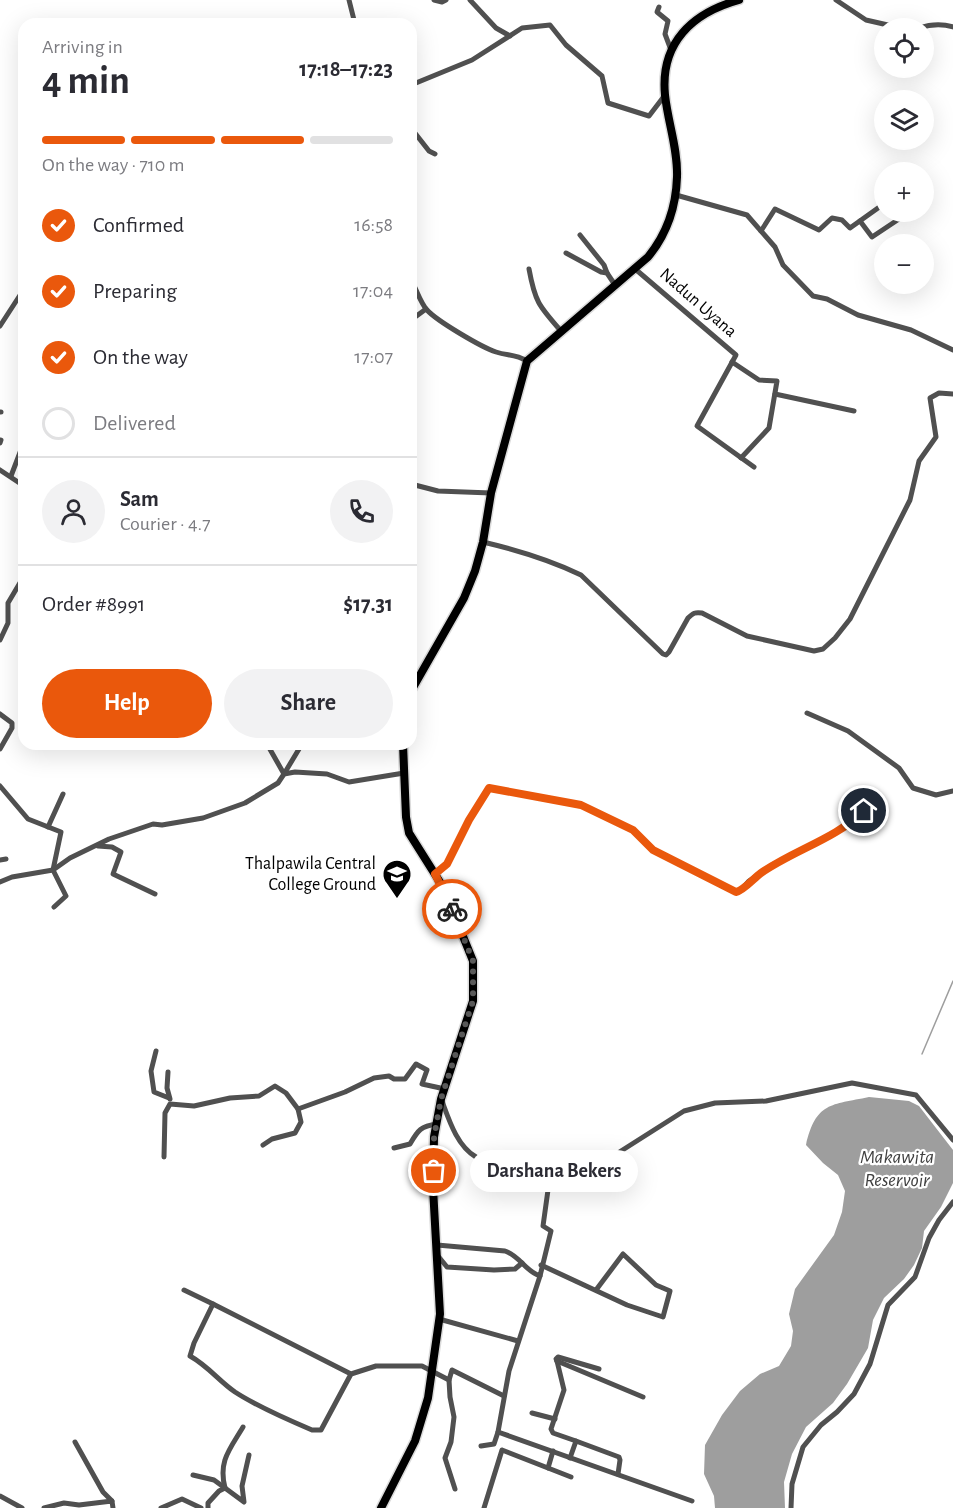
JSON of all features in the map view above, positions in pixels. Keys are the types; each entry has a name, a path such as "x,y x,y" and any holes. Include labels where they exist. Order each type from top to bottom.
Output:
{"main road":[{"path":"418,678 464,598 483,542 491,493 527,361 648,257 660,242 669,225 676,195 677,175 675,146 665,95 665,70 671,51 681,34 693,21 705,13 739,0"},
{"path":"381,1508 415,1441 428,1398 440,1319 433,1188 434,1137 441,1099 473,1001 473,961 435,874 409,833 406,816 403,750"}],"street":[{"path":"349,0 354,18"},
{"path":"434,0 442,2 446,0"},
{"path":"471,0 496,28 510,36"},
{"path":"836,0 866,20 874,22"},
{"path":"659,8 657,12 668,21 665,34 671,51"},
{"path":"417,83 472,60 522,28 550,25 566,45 602,76 608,103 649,116 665,95"},
{"path":"934,25 953,27"},
{"path":"417,135 435,154"},
{"path":"676,195 747,215 775,247 783,265 813,296 827,299 858,315 911,330 953,350"},
{"path":"761,231 776,209 819,230 832,218 842,220 850,228 874,210"},
{"path":"860,220 872,237 894,222"},
{"path":"580,235 604,265 615,285"},
{"path":"566,253 607,273"},
{"path":"529,268 533,292 539,305 561,331"},
{"name":"Nadun Uyana","path":"634,268 736,355 696,426 741,458"},
{"path":"417,292 426,309 483,346 497,352 517,355 527,361"},
{"path":"0,326 18,298"},
{"path":"417,316 426,309"},
{"path":"732,362 759,380 777,381 769,428 741,458 754,467"},
{"path":"483,542 517,550 581,575 666,655 688,618 697,612 747,636 814,651 823,649 850,619 910,500 919,461 936,437 930,398 939,393 953,394"},
{"path":"775,394 854,411"},
{"path":"11,476 18,458"},
{"path":"0,470 18,481"},
{"path":"417,486 438,491 491,493"},
{"path":"0,640 8,623 8,603 18,587"},
{"path":"807,713 848,731 898,768 913,788 936,795 953,791"},
{"path":"0,714 12,723 12,728 0,749"},
{"path":"270,750 284,774"},
{"path":"0,882 30,873 54,870 70,858 109,839 153,824 162,825 202,818 245,803 278,783 298,750"},
{"path":"284,774 295,772 327,774 349,782 405,773"},
{"path":"0,786 28,819 61,832 54,870 66,896 54,907"},
{"path":"435,874 447,864 469,820 489,788 581,805 633,830 653,850 736,892 772,865 842,829 876,800"},
{"path":"48,827 63,794"},
{"path":"96,846 112,847 121,852 112,874 155,894"},
{"path":"156,1052 151,1071 154,1092 170,1101 194,1106 230,1098 259,1096 274,1086 286,1093 298,1109 301,1122 295,1133 272,1139 263,1145"},
{"path":"298,1109 345,1092 374,1078 389,1076 394,1080 405,1079 416,1064 427,1070 422,1084 444,1089"},
{"path":"164,1157 165,1113 170,1101 167,1088 168,1071"},
{"path":"481,1446 494,1444 498,1432 508,1371 540,1276 551,1231 543,1226 548,1190 544,1166 555,1163 564,1167 610,1158 684,1112 715,1103 766,1101 852,1083 916,1095 953,1140"},
{"path":"441,1099 453,1131 464,1147 476,1158 522,1170 526,1184 548,1190"},
{"path":"394,1148 410,1144 418,1129 425,1125 437,1124"},
{"path":"791,1508 792,1484 803,1447 820,1425 837,1412 854,1394 870,1364 888,1305 915,1277 929,1238 953,1202"},
{"path":"437,1245 505,1251 514,1254 532,1273 540,1276"},
{"path":"541,1265 627,1305 663,1317 670,1292 656,1285 623,1254 596,1290"},
{"path":"438,1255 447,1267 515,1269 522,1263"},
{"path":"184,1290 351,1374"},
{"path":"213,1304 190,1356 204,1364 233,1390 312,1430 321,1430 351,1374 376,1366 422,1366 449,1380"},
{"path":"440,1319 518,1341"},
{"path":"599,1369 558,1357 555,1359 564,1390 551,1429 552,1433 619,1457 618,1474"},
{"path":"556,1361 643,1397"},
{"path":"455,1489 445,1458 451,1442 454,1417 449,1380 452,1370 504,1396"},
{"path":"532,1413 555,1419"},
{"path":"225,1488 222,1474 225,1457 243,1427"},
{"path":"498,1432 692,1501"},
{"path":"570,1458 576,1441"},
{"path":"75,1442 103,1492 113,1505"},
{"path":"484,1508 502,1450 571,1477"},
{"path":"548,1468 553,1451"},
{"path":"193,1475 214,1480 244,1502 242,1486 249,1455"},
{"path":"208,1508 208,1503 225,1488"},
{"path":"0,1496 22,1508"},
{"path":"161,1508 182,1499 201,1508"},
{"path":"44,1508 64,1503 113,1505"}],"water":[{"name":"Makawita Reservoir","path":"869,1097 909,1101 919,1106 953,1150 953,1183 941,1207 924,1231 922,1248 914,1265 904,1279 884,1298 873,1320 868,1348 847,1384 833,1403 806,1427 792,1454 784,1482 785,1508 715,1508 714,1496 704,1474 705,1445 722,1415 740,1391 760,1374 779,1366 791,1346 793,1331 789,1314 795,1289 834,1235 842,1212 845,1191 838,1175 806,1145 810,1131 820,1113 827,1108 835,1104"}],"waterway":[{"path":"922,1054 953,981"}],"way so far":[{"path":"434,1171 434,1137 441,1099 473,1001 473,961 452,909"}],"place":[{"name":"Thalpawila Central College Ground","path":"397,900"},
{"name":"Darshana Bekers","path":"434,1171"}],"route":[{"path":"452,909 435,874 447,864 469,820 489,788 581,805 633,830 653,850 736,892 772,865 842,829 864,811"}]}
